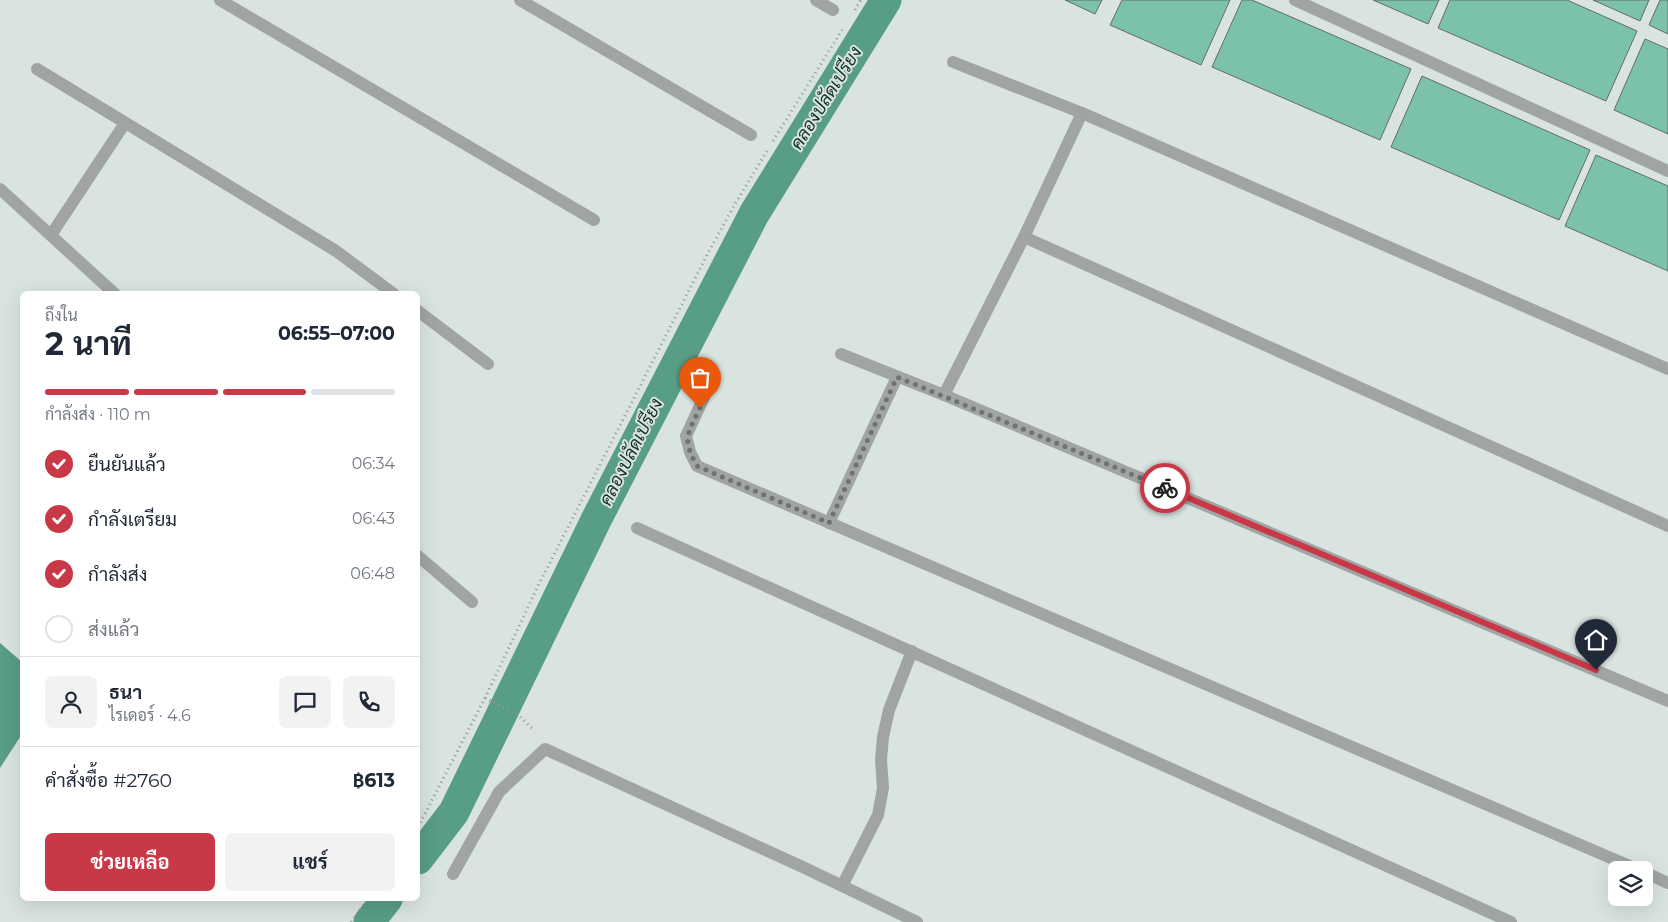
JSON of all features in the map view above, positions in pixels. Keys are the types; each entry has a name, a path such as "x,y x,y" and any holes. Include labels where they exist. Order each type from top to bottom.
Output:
{"street":[{"path":"220,0 594,220"},
{"path":"520,0 751,135"},
{"path":"816,0 833,10"},
{"path":"1295,0 1668,171"},
{"path":"953,62 1082,113 1668,368"},
{"path":"37,68 336,251 390,291"},
{"path":"944,395 1024,237 1082,113"},
{"path":"51,235 125,123"},
{"path":"0,189 112,291"},
{"path":"1024,237 1668,526"},
{"path":"420,313 488,364"},
{"path":"841,354 944,395 1668,701"},
{"path":"829,523 897,377"},
{"path":"706,394 686,436 690,452 697,466 1618,861"},
{"path":"637,528 1511,922"},
{"path":"420,558 472,602"},
{"path":"842,886 878,815 883,788 883,737 889,710 912,651"},
{"path":"453,874 499,792 546,749 917,922"},
{"path":"1653,876 1668,883"}],"path":[{"path":"852,14 862,0"},
{"path":"420,822 485,698 552,559 708,252 734,204 843,29"},
{"path":"485,698 519,716"},
{"path":"351,922 367,901"}],"shaded area":[{"path":"0,643 20,660 20,737 0,768"}],"building":[{"path":"1065,0 1102,0 1095,14"},
{"path":"1122,0 1230,0 1201,65 1110,25"},
{"path":"1242,0 1252,0 1411,69 1380,140 1212,67"},
{"path":"1373,0 1439,0 1428,24"},
{"path":"1450,0 1567,0 1637,31 1606,101 1438,28"},
{"path":"1593,0 1649,0 1640,21"},
{"path":"1660,0 1668,0 1668,34 1649,25"},
{"path":"1645,39 1668,49 1668,134 1614,110"},
{"path":"1422,76 1590,150 1559,220 1391,147"},
{"path":"1596,155 1668,186 1668,271 1565,226"}],"waterway":[{"name":"คลองปลัดเปรียง","path":"420,856 454,812 597,518 754,214 886,0"},
{"name":"คลองปลัดเปรียง","path":"369,922 385,901"}],"way so far":[{"path":"700,408 686,436 690,452 697,466 829,523 897,377 1165,488"}],"route":[{"path":"1165,488 1596,670"}]}
